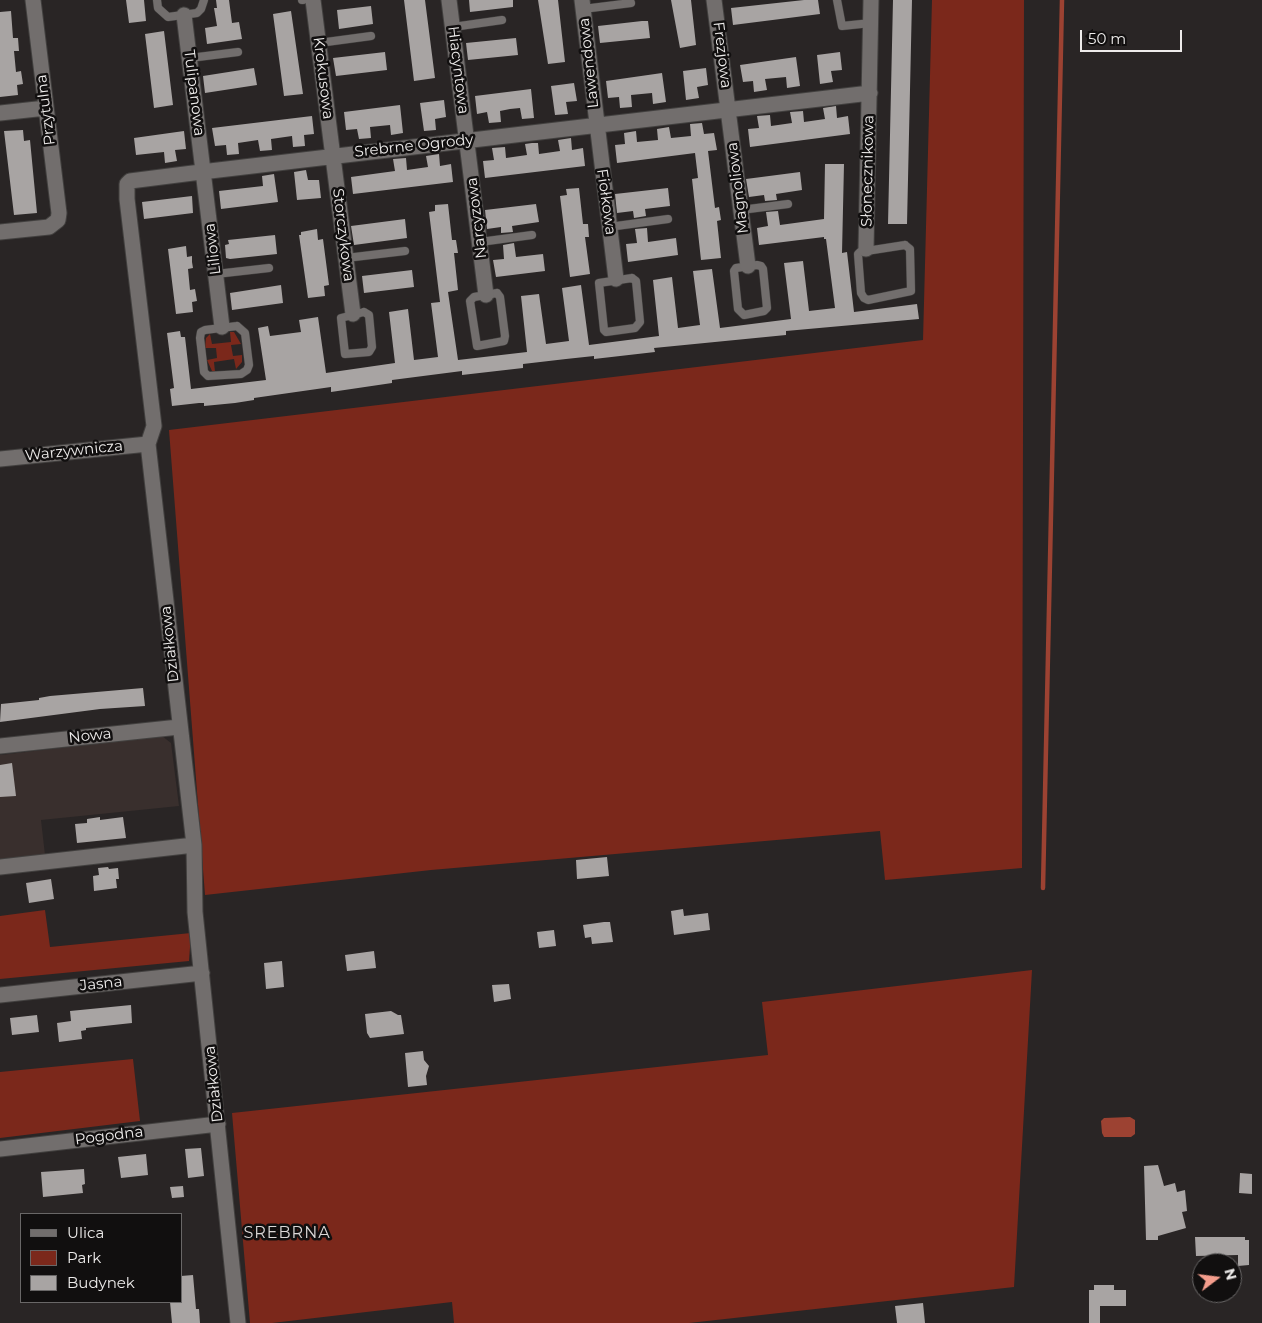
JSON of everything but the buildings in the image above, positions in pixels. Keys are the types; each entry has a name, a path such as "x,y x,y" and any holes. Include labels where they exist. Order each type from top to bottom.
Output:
{"street":[{"name":"Przytulna","path":"0,232 49,227 58,220 59,213 33,0"},
{"name":"Krokusowa","path":"314,0 333,156"},
{"name":"Hiacyntowa","path":"449,0 467,140"},
{"name":"Frezjowa","path":"714,0 729,110"},
{"path":"870,93 871,0"},
{"name":"Lawendowa","path":"583,4 596,125"},
{"name":"Tulipanowa","path":"184,15 204,171"},
{"name":"Srebrne Ogrody","path":"148,444 154,426 127,184 130,181 870,93"},
{"name":"Słonecznikowa","path":"866,249 870,93"},
{"path":"0,113 46,108"},
{"name":"Magnoliowa","path":"729,110 748,266"},
{"name":"Fiołkowa","path":"596,125 616,279"},
{"name":"Narcyzowa","path":"467,140 486,295"},
{"name":"Storczykowa","path":"333,156 353,314"},
{"name":"Liliowa","path":"204,171 222,327"},
{"name":"Warzywnicza","path":"0,459 148,444"},
{"name":"Działkowa","path":"148,444 194,845 196,912 238,1323"},
{"name":"Nowa","path":"0,746 179,727"},
{"path":"0,867 194,845"},
{"name":"Jasna","path":"0,994 202,973"},
{"name":"Pogodna","path":"0,1149 218,1124"}],"lane":[{"path":"157,0 158,8 162,14 168,17 197,13 202,9 204,0"},
{"path":"837,0 842,26 870,23"},
{"path":"583,4 631,3"},
{"path":"453,27 502,20"},
{"path":"319,43 372,36"},
{"path":"190,58 238,52"},
{"path":"741,210 788,204"},
{"path":"609,226 668,219"},
{"path":"480,242 532,235"},
{"path":"908,246 911,291 868,300 864,298 858,254 866,249 908,246"},
{"path":"346,258 405,251"},
{"path":"748,266 762,266 767,308 764,311 744,315 738,309 734,271 748,266"},
{"path":"216,274 269,268"},
{"path":"616,279 635,279 640,322 634,328 606,332 604,330 598,287 602,281 616,279"},
{"path":"486,295 499,295 505,336 501,343 478,346 470,301 474,297 486,295"},
{"path":"364,312 368,315 372,346 369,352 345,354 340,322 344,316 353,314 364,312"},
{"path":"237,326 245,333 249,365 242,374 212,378 204,372 200,338 205,330 222,327 237,326"}],"shaded area":[{"path":"162,736 171,743 179,806 41,820 45,855 0,860 0,755"},
{"path":"1130,1117 1135,1120 1135,1134 1131,1137 1104,1137 1101,1121 1104,1118"}],"green space":[{"path":"932,0 1024,0 1022,868 885,880 880,831 431,870 205,895 169,430 923,340"},
{"path":"230,332 234,332 241,344 231,345 233,356 242,355 242,362 236,369 234,359 214,362 215,372 212,371 207,360 217,358 216,348 205,348 206,338 210,334 212,344 231,342"},
{"path":"45,910 50,947 191,933 189,961 0,979 0,916"},
{"path":"1032,970 1014,1287 689,1323 454,1323 452,1302 272,1323 250,1323 232,1113 768,1055 762,1002"},
{"path":"133,1059 140,1121 0,1138 0,1072"}],"waterway":[{"path":"1043,888 1062,0"}],"district":[{"name":"SREBRNA","path":"287,1233"}]}
